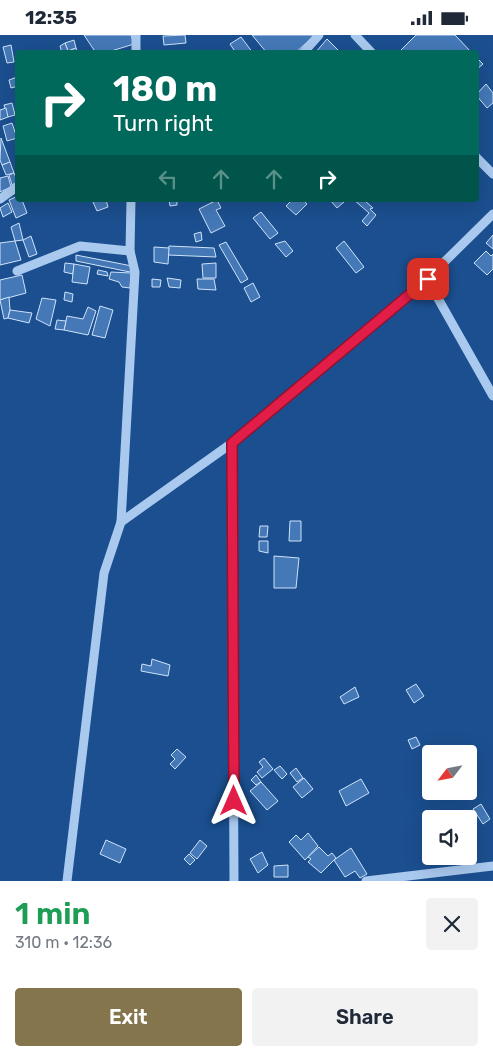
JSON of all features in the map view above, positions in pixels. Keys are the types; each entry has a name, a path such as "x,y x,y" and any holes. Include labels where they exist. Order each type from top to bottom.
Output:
{"street":[{"path":"136,35 136,50"},
{"path":"306,50 320,35"},
{"path":"355,35 369,50"},
{"path":"479,160 493,174"},
{"path":"0,199 15,188"},
{"path":"67,881 104,573 121,522 135,272 130,251 131,202"},
{"path":"121,522 232,443 428,279 493,214"},
{"path":"17,271 80,246 130,251"},
{"path":"428,279 493,396"},
{"path":"232,443 234,881"},
{"path":"366,881 493,866"}],"building":[{"path":"84,35 131,35 134,44 115,50 94,50"},
{"path":"185,35 186,43 164,45 163,36"},
{"path":"252,35 315,35 298,50 264,50"},
{"path":"416,35 455,35 469,50 401,50"},
{"path":"241,37 251,50 234,50 230,44"},
{"path":"327,39 338,50 318,50"},
{"path":"74,40 76,48 68,50 65,43"},
{"path":"65,43 68,50 61,50 60,46"},
{"path":"11,45 14,62 7,63 3,47"},
{"path":"15,78 15,87 11,88 9,80"},
{"path":"486,84 493,93 493,103 487,108 479,99 479,92"},
{"path":"12,103 15,115 8,117 4,105"},
{"path":"6,108 8,117 0,120 0,110"},
{"path":"12,123 15,139 7,141 3,126"},
{"path":"1,138 10,162 2,165 0,160"},
{"path":"10,162 14,173 6,175 2,165"},
{"path":"14,173 15,175 15,184 12,185 9,175"},
{"path":"8,176 11,187 0,192 0,178"},
{"path":"15,197 15,202 23,202 27,213 16,218 9,200"},
{"path":"93,202 107,202 108,207 97,211"},
{"path":"169,202 177,202 177,205 170,206"},
{"path":"213,202 218,202 221,208 216,210 225,226 211,233 199,209"},
{"path":"290,202 305,202 307,204 296,215 286,206"},
{"path":"332,202 344,202 337,208"},
{"path":"356,202 366,202 373,208 370,209 376,215 367,226 362,221 369,213"},
{"path":"8,203 12,212 3,217 0,208"},
{"path":"261,212 278,233 270,239 253,218"},
{"path":"19,223 23,240 15,241 11,227"},
{"path":"201,232 202,240 196,242 194,234"},
{"path":"493,235 493,249 486,243"},
{"path":"31,236 37,254 29,257 23,240"},
{"path":"15,241 21,260 0,265 0,243"},
{"path":"285,241 293,251 286,257 275,244"},
{"path":"344,241 364,267 356,273 336,248"},
{"path":"226,242 248,279 241,283 219,245"},
{"path":"169,246 214,248 216,257 168,255"},
{"path":"154,247 169,248 168,264 154,262"},
{"path":"486,251 491,256 493,254 493,269 487,275 474,263"},
{"path":"76,255 132,266 130,272 76,261"},
{"path":"65,263 74,264 73,274 64,272"},
{"path":"216,263 216,278 203,278 202,264"},
{"path":"74,264 90,267 87,284 72,282"},
{"path":"98,270 107,272 108,276 97,274"},
{"path":"111,272 131,273 130,288 122,287 119,282 109,279"},
{"path":"22,275 26,293 0,300 0,280"},
{"path":"167,278 181,280 180,288 169,287"},
{"path":"152,279 161,280 160,287 152,287"},
{"path":"197,279 214,279 216,290 198,289"},
{"path":"253,283 260,297 251,302 244,288"},
{"path":"65,292 73,294 72,302 64,300"},
{"path":"9,297 10,310 8,318 4,319 0,300"},
{"path":"42,298 56,300 50,326 36,319"},
{"path":"100,306 113,310 105,338 92,335"},
{"path":"88,307 96,311 88,335 64,330 67,316 83,319"},
{"path":"10,310 32,313 29,323 8,318"},
{"path":"57,320 66,321 64,330 55,329"},
{"path":"290,521 301,521 301,541 289,541"},
{"path":"260,526 268,526 267,537 259,537"},
{"path":"259,541 268,541 268,553 259,551"},
{"path":"274,556 299,558 296,588 274,588"},
{"path":"152,659 170,665 168,676 141,671 142,664 151,666"},
{"path":"416,684 424,696 414,703 406,690"},
{"path":"355,687 359,697 344,704 340,697"},
{"path":"416,737 420,745 412,749 408,740"},
{"path":"177,749 186,757 175,769 170,764 175,759 171,755"},
{"path":"264,758 273,769 262,778 257,772 263,767 259,762"},
{"path":"280,766 287,774 282,779 274,770"},
{"path":"296,768 303,778 297,782 290,773"},
{"path":"256,775 261,782 256,785 251,780"},
{"path":"304,778 313,789 302,798 293,787"},
{"path":"361,779 369,793 346,806 339,791"},
{"path":"261,782 278,801 267,810 250,791"},
{"path":"481,804 490,819 483,824 477,815 477,810 473,809"},
{"path":"308,833 318,846 305,860 289,842 296,835 301,840"},
{"path":"106,840 126,849 120,863 100,854"},
{"path":"200,840 207,846 197,859 190,853"},
{"path":"319,847 328,856 332,853 336,858 321,873 308,862 311,859 308,857"},
{"path":"351,848 367,874 360,878 355,871 345,877 334,860"},
{"path":"262,852 268,865 258,873 250,859"},
{"path":"189,854 195,860 190,865 184,859"},
{"path":"288,865 288,877 274,877 274,866"}],"route":[{"path":"234,801 232,443 428,279"}]}
